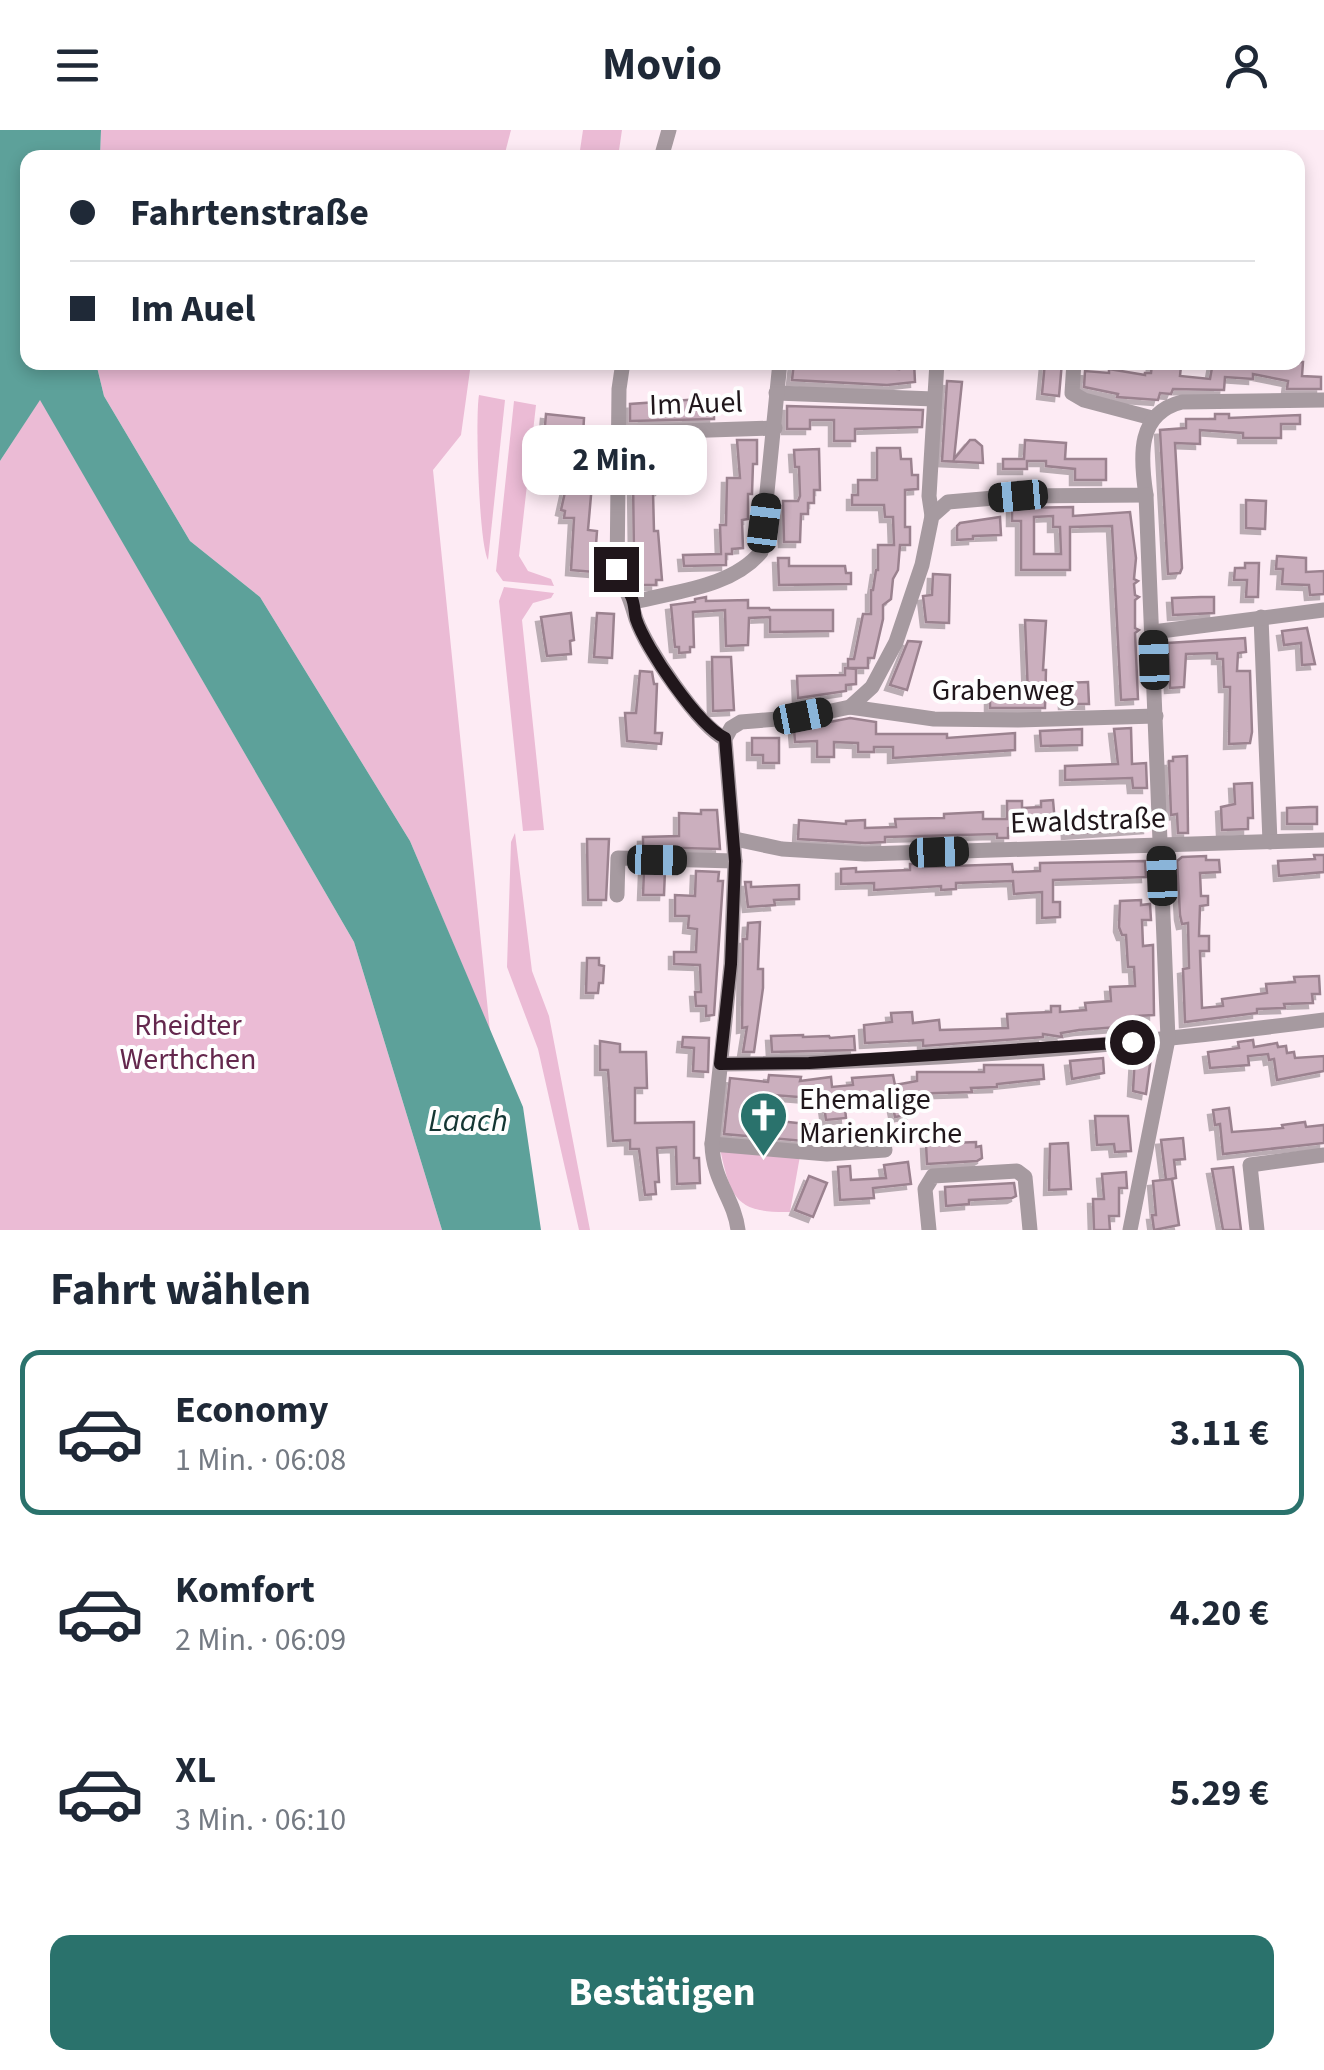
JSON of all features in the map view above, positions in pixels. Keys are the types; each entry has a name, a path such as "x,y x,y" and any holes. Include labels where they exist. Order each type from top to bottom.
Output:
{"street":[{"name":"Im Auel","path":"622,370 617,576 634,602 636,620 681,694 708,726 725,738"},
{"path":"634,602 722,580 747,569 761,552 779,370"},
{"path":"850,707 872,686 896,642 922,565 932,516 929,496 936,370"},
{"path":"1073,370 1072,393 1084,400 1152,418"},
{"path":"776,393 934,399"},
{"path":"1130,1230 1168,1039 1153,632 1142,472 1152,418 1182,402 1324,400"},
{"name":"Im Auel","path":"618,433 775,428"},
{"path":"932,516 948,502 1018,496 1146,495"},
{"path":"1153,632 1324,610"},
{"path":"1261,617 1270,842"},
{"name":"Grabenweg","path":"725,738 741,722 850,707 951,719 1156,716"},
{"path":"725,738 735,861 731,964 712,1167 736,1216 738,1230"},
{"name":"Ewaldstraße","path":"735,839 782,849 865,854 1324,840"},
{"path":"617,895 618,858 735,861"},
{"path":"720,1064 809,1063 1168,1039 1324,1020"},
{"path":"712,1144 827,1154 886,1150"},
{"path":"1257,1230 1250,1165 1324,1155"},
{"path":"929,1230 926,1189 934,1176 1017,1171 1025,1177 1030,1230"}],"green space":[{"path":"101,130 511,130 506,150 100,150"},
{"path":"583,130 622,130 619,150 580,150"},
{"path":"98,370 470,370 461,435 433,470 490,1031 410,841 260,597 190,541 104,396"},
{"path":"479,395 505,400 488,560 479,480"},
{"name":"Rheidter Werthchen","path":"40,399 354,942 442,1230 0,1230 0,461"},
{"path":"514,401 536,405 519,556 528,571 551,579 554,586 503,581 496,571"},
{"path":"504,587 554,593 551,598 533,603 522,620 544,830 523,831 499,601"},
{"path":"515,833 532,971 549,1016 590,1230 579,1230 538,1049 507,967 511,842"},
{"path":"720,1149 800,1156 790,1212 758,1210 739,1200 728,1180"}],"water":[{"name":"Laach","path":"0,130 101,130 100,150 20,150 20,370 98,370 104,396 190,541 260,597 410,841 523,1107 541,1230 442,1230 354,942 40,400 0,461"}],"building":[{"path":"793,370 914,370 915,382 887,385 792,380"},
{"path":"1044,370 1061,370 1059,396 1042,394"},
{"path":"1151,370 1181,370 1180,376 1210,379 1212,370 1302,370 1302,376 1321,377 1321,389 1287,389 1288,381 1253,374 1253,379 1225,377 1224,390 1173,389 1171,394 1160,393 1158,400 1117,397 1118,394 1084,387 1085,371 1145,375"},
{"path":"947,381 962,382 954,459 970,440 975,440 982,446 983,463 942,461"},
{"path":"714,398 714,419 630,421 630,404"},
{"path":"787,406 923,410 922,427 855,429 855,441 834,441 834,420 810,420 810,429 787,429"},
{"path":"546,414 584,418 583,436 566,434 564,462 542,460"},
{"path":"1215,414 1229,414 1229,418 1300,415 1300,424 1281,424 1281,438 1243,438 1243,433 1200,430 1200,444 1175,443 1182,568 1180,573 1168,574 1160,430 1186,428 1186,419 1215,419"},
{"path":"737,440 757,440 748,519 742,520 743,548 726,554 726,565 684,566 683,555 721,554 720,525 726,525 727,478 740,478"},
{"path":"1025,440 1066,443 1065,459 1106,459 1106,480 1075,480 1075,469 1046,466 1046,461 1027,461 1027,469 1003,469 1003,459 1024,459"},
{"path":"687,442 687,446 692,446 693,461 629,462 633,444"},
{"path":"877,448 900,448 901,459 911,459 912,475 918,475 918,489 905,490 905,527 910,527 910,545 900,545 898,570 891,599 883,605 874,658 868,658 868,668 848,668 848,659 854,659 863,614 871,614 878,545 894,545 893,517 885,517 884,505 852,505 852,495 858,495 858,480 877,480"},
{"path":"819,449 820,490 814,490 814,503 808,503 808,514 801,514 800,542 784,542 783,501 798,501 800,496 794,450"},
{"path":"659,479 660,490 653,492 654,531 658,531 662,580 656,580 656,585 642,585 641,555 634,556 633,480"},
{"path":"567,483 592,484 588,530 597,531 594,572 571,570 574,518 564,518 565,511 561,510"},
{"path":"1246,500 1266,501 1265,529 1246,528"},
{"path":"1073,507 1073,516 1130,512 1136,558 1134,579 1138,581 1134,584 1135,595 1139,597 1135,600 1135,628 1139,630 1135,633 1138,699 1121,700 1112,526 1070,527 1070,570 1021,570 1021,521 1012,521 1012,508","holes":["1053,516 1053,527 1060,527 1061,554 1034,554 1034,517"]},
{"path":"1000,517 1001,535 957,540 960,523"},
{"path":"1277,556 1306,558 1306,572 1324,571 1324,594 1310,595 1309,585 1282,584 1283,569 1276,569"},
{"path":"778,558 789,558 789,566 845,566 846,573 851,573 851,584 779,585"},
{"path":"1245,563 1259,563 1258,597 1246,597 1247,580 1234,580 1235,568 1245,568"},
{"path":"933,574 950,575 949,623 926,622 923,596 932,595"},
{"path":"706,597 706,601 748,600 748,608 833,610 833,631 770,632 770,617 749,618 748,645 726,646 725,610 693,612 694,647 690,647 690,652 679,653 671,605"},
{"path":"1214,597 1214,613 1173,615 1172,598"},
{"path":"571,613 571,654 547,656 541,617"},
{"path":"597,613 614,614 612,658 594,657"},
{"path":"1025,620 1046,621 1045,708 990,708 990,694 1028,694"},
{"path":"1307,628 1315,664 1302,665 1301,643 1284,645 1282,631"},
{"path":"1245,638 1246,652 1238,653 1237,671 1250,671 1252,732 1250,743 1229,744 1230,687 1224,687 1223,659 1217,659 1217,653 1186,654 1184,687 1170,688 1168,643"},
{"path":"908,641 921,642 907,690 890,685"},
{"path":"712,657 731,657 734,710 713,711"},
{"path":"845,668 856,669 856,684 846,685 846,691 798,698 797,676 845,675"},
{"path":"640,671 652,672 657,684 655,733 662,733 661,744 627,741 625,713 636,713"},
{"path":"1088,682 1089,704 1064,704 1063,683"},
{"path":"850,718 876,722 876,734 947,734 947,738 1015,733 1015,750 893,758 893,747 858,752 858,743 834,742 834,757 817,757 817,741 795,742 794,729"},
{"path":"1131,728 1132,764 1146,763 1147,788 1133,788 1132,778 1065,780 1065,766 1118,764 1114,729"},
{"path":"1082,729 1082,745 1041,746 1040,731"},
{"path":"752,738 779,738 779,763 763,763 763,755 752,755"},
{"path":"1187,756 1188,833 1178,833 1177,814 1171,815 1169,761"},
{"path":"1252,783 1253,818 1248,818 1248,829 1222,830 1221,807 1235,804 1234,784"},
{"path":"1053,800 1055,823 1008,828 1008,838 997,838 997,834 885,837 885,842 865,843 798,839 799,820 846,824 865,820 865,828 896,827 895,819 944,818 944,814 983,812 983,819 1007,819 1007,801 1022,801 1022,808 1041,807 1041,801"},
{"path":"1317,807 1317,824 1287,824 1287,808"},
{"path":"701,810 717,810 720,849 643,847 643,837 679,836 679,813 701,814"},
{"path":"1134,812 1148,812 1148,828 1067,834 1066,818 1134,816"},
{"path":"587,839 609,839 606,900 588,900"},
{"path":"1314,855 1324,855 1324,872 1279,876 1278,861 1315,859"},
{"path":"1206,856 1206,860 1219,860 1220,872 1200,873 1201,896 1208,896 1208,905 1200,906 1199,936 1209,936 1209,951 1200,951 1202,1008 1223,1006 1222,999 1267,993 1266,984 1319,976 1320,994 1312,994 1313,1003 1284,1004 1285,1008 1185,1022 1183,969 1189,968 1188,923 1182,924 1180,915 1177,861 1182,857"},
{"path":"1145,861 1146,877 1053,880 1053,902 1060,902 1060,917 1042,918 1042,892 1014,894 1013,881 956,883 956,889 941,890 941,886 874,890 874,883 841,884 841,869 856,868 856,872 910,870 910,864 1012,864 1013,872 1040,871 1040,863"},
{"path":"644,870 665,870 664,895 643,895"},
{"path":"696,871 719,872 718,881 723,881 714,1015 706,1016 706,1006 696,1006 695,992 701,992 700,965 674,964 674,952 696,952 697,929 688,928 689,916 675,916 675,895 695,896"},
{"path":"745,882 751,882 751,887 799,885 799,899 748,907"},
{"path":"1141,900 1141,905 1150,904 1151,920 1142,920 1143,946 1153,945 1154,1015 1136,1016 1137,1030 1117,1032 1117,1027 1061,1033 1062,1037 1043,1034 923,1046 923,1040 865,1043 864,1025 892,1022 891,1013 912,1012 913,1023 939,1020 940,1030 1008,1028 1007,1014 1051,1012 1051,1006 1060,1006 1060,1012 1086,1010 1085,1003 1111,1001 1110,987 1135,986 1134,967 1128,967 1126,935 1122,935 1119,927 1120,901"},
{"path":"760,922 758,969 763,969 763,988 754,1052 743,1052 747,1027 742,1028 743,939 747,939 748,923"},
{"path":"587,958 599,958 599,965 604,966 598,993 586,993"},
{"path":"771,1036 854,1036 855,1050 772,1052"},
{"path":"683,1037 709,1038 708,1072 693,1071 694,1048 682,1047"},
{"path":"1253,1040 1254,1047 1277,1043 1278,1047 1286,1046 1287,1053 1294,1052 1295,1058 1324,1056 1324,1071 1277,1080 1274,1059 1269,1060 1268,1054 1248,1056 1249,1065 1210,1068 1208,1052 1239,1048 1238,1042"},
{"path":"600,1041 620,1044 620,1052 646,1052 647,1088 635,1088 635,1123 694,1122 694,1158 699,1158 700,1183 677,1184 676,1147 657,1148 656,1194 645,1195 639,1149 630,1149 630,1140 613,1141 608,1070 600,1070"},
{"path":"1135,1055 1151,1057 1146,1094 1133,1091"},
{"path":"1103,1058 1104,1073 1072,1079 1070,1061"},
{"path":"984,1065 1043,1065 1044,1079 971,1088 972,1092 907,1094 911,1114 895,1117 890,1093 844,1097 846,1118 826,1120 823,1099 774,1095 771,1116 779,1121 817,1125 815,1142 724,1134 730,1078 768,1082 769,1075 801,1077 800,1081 831,1077 832,1087 853,1085 852,1078 893,1075 895,1085 917,1081 917,1072 984,1072"},
{"path":"1229,1108 1232,1132 1305,1122 1306,1127 1324,1125 1324,1143 1223,1154 1220,1124 1215,1125 1213,1110"},
{"path":"1095,1116 1128,1116 1131,1151 1115,1152 1114,1144 1097,1145"},
{"path":"1183,1138 1185,1159 1174,1160 1176,1178 1166,1180 1161,1140"},
{"path":"976,1142 976,1147 981,1146 982,1158 977,1161 927,1164 926,1144"},
{"path":"1068,1143 1071,1189 1049,1190 1050,1144"},
{"path":"908,1162 911,1184 873,1188 874,1198 840,1200 838,1167 850,1166 851,1180 886,1178 884,1165"},
{"path":"1233,1167 1241,1230 1223,1230 1212,1169"},
{"path":"1126,1172 1127,1188 1119,1188 1119,1216 1109,1216 1110,1230 1094,1230 1093,1199 1104,1199 1102,1174"},
{"path":"809,1176 827,1183 813,1217 795,1210"},
{"path":"1172,1179 1179,1225 1154,1230 1153,1181"},
{"path":"1014,1183 1016,1196 1012,1198 969,1200 969,1204 946,1206 945,1187"}],"place":[{"name":"Ehemalige Marienkirche","path":"764,1158"}],"route":[{"path":"616,569 634,602 636,620 681,694 716,734 725,738 735,861 731,964 720,1064 809,1063 1132,1042"}]}
